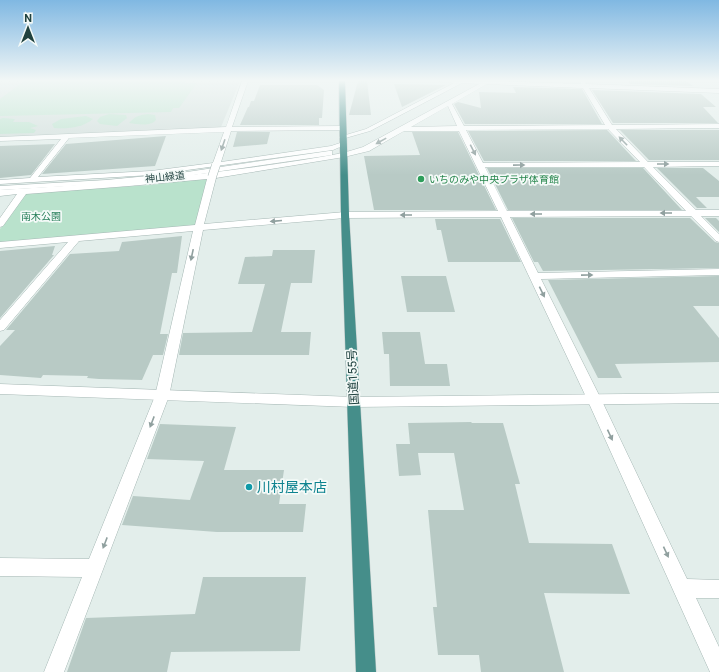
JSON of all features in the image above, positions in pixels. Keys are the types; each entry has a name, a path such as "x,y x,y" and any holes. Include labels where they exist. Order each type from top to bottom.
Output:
{"highway":[{"name":"国道155号","path":"343,112 345,216 366,672"}],"street":[{"path":"54,672 162,396 198,228 214,171 234,112"},
{"path":"0,182 214,171 343,141 403,112"},
{"path":"0,139 228,129 343,141 366,149 432,112"},
{"path":"453,112 594,399 683,588 719,669"},
{"path":"601,112 610,127 719,239"},
{"path":"403,129 719,126"},
{"path":"32,180 67,136"},
{"path":"0,193 150,184 333,148 343,141"},
{"name":"神山緑道","path":"0,188 113,182 173,176 329,153"},
{"path":"480,165 719,164"},
{"path":"0,224 24,192"},
{"path":"0,245 345,216 719,213"},
{"path":"0,328 76,239"},
{"path":"534,276 719,272"},
{"path":"0,389 354,402 719,398"},
{"path":"0,567 95,568"},
{"path":"683,588 719,589"}],"shaded area":[{"path":"0,112 227,112 221,127 217,128 0,138"}],"green space":[{"path":"0,112 156,112 0,116"},
{"path":"109,114 126,115 127,118 117,126 100,124 97,121 100,117"},
{"path":"148,114 155,115 156,120 151,124 129,123 138,116"},
{"path":"86,116 93,119 89,122 74,127 54,128 52,124 61,119"},
{"path":"0,119 15,119 13,122 29,122 38,126 30,128 36,130 34,133 0,134"},
{"name":"南木公園","path":"208,178 195,227 0,243 0,229 26,193 151,185"}],"building":[{"path":"246,112 322,112 322,118 319,118 319,125 240,125"},
{"path":"350,112 371,112 371,115 349,115"},
{"path":"459,112 595,112 602,124 465,124"},
{"path":"606,112 708,112 718,123 613,123"},
{"path":"607,130 636,161 484,161 468,131"},
{"path":"620,130 719,130 719,160 649,160"},
{"path":"237,132 270,132 267,144 233,147"},
{"name":"いちのみや中央プラザ体育館","path":"412,132 458,132 496,210 374,210 364,156 420,155"},
{"path":"166,136 155,166 42,174 66,144"},
{"path":"55,144 31,175 0,178 0,146"},
{"path":"487,168 643,168 682,210 508,210"},
{"path":"657,168 703,168 719,181 719,197 696,197 707,208 697,208"},
{"path":"512,218 690,218 715,242 719,243 719,268 543,271 538,262 534,262"},
{"path":"705,218 716,218 719,221 719,232"},
{"path":"435,219 500,219 521,262 448,262 441,230 437,230"},
{"path":"182,236 177,273 172,273 160,334 168,334 163,355 153,355 142,380 87,378 88,376 43,375 41,378 0,375 0,346 15,330 6,330 70,254 119,251 122,242"},
{"path":"55,246 52,255 54,255 0,318 0,251"},
{"path":"273,250 315,250 312,283 291,283 281,332 311,332 309,355 179,355 183,333 252,332 265,284 238,284 245,257 272,256"},
{"path":"401,276 446,276 455,312 407,312"},
{"path":"719,276 719,306 693,306 719,338 719,362 615,364 622,378 598,378 548,280"},
{"path":"382,332 420,332 425,364 447,364 450,386 390,386 389,354 384,354"},
{"path":"408,423 503,423 520,484 515,484 529,543 612,544 630,594 544,593 564,672 481,672 479,655 438,655 433,607 437,607 428,510 464,510 454,453 418,453 421,475 399,476 396,444 410,444"},
{"path":"160,424 236,427 224,470 284,470 279,504 306,504 303,532 217,532 122,525 133,496 190,500 204,461 147,459"},
{"path":"203,577 306,577 300,651 171,652 167,672 67,672 86,618 195,614"}],"place":[{"name":"いちのみや中央プラザ体育館","path":"421,179"},
{"name":"川村屋本店","path":"249,487"}]}
